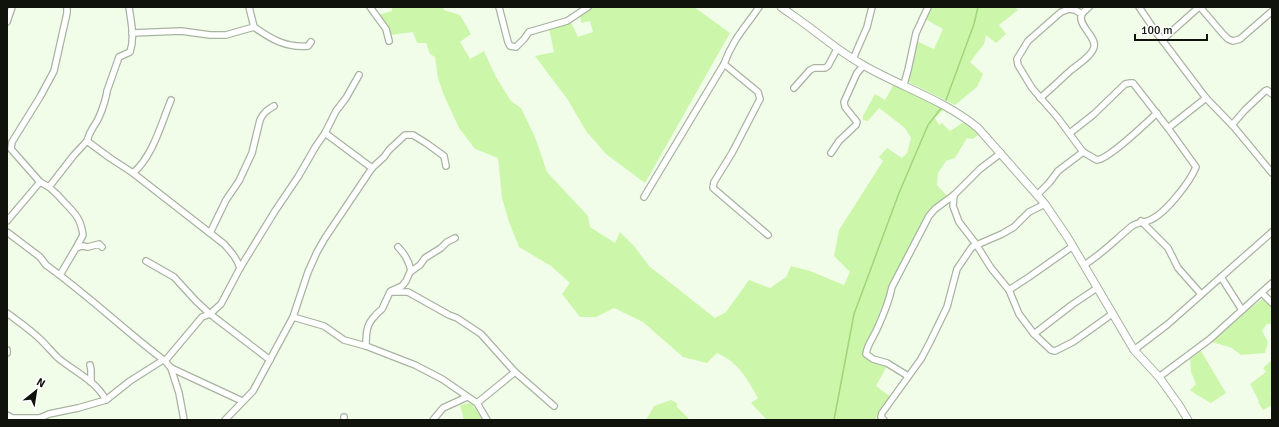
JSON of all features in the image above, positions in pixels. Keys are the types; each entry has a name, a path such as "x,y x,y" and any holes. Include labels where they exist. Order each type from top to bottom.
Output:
{"street":[{"path":"7,22 12,7"},
{"path":"60,275 83,235 80,221 75,212 56,192 40,182 13,152 11,145 54,71 67,7"},
{"path":"49,187 87,141 89,132 101,115 107,91 119,57 120,55 130,52 132,46 132,33 129,7"},
{"path":"249,7 254,27 269,38 298,47 308,46 311,42"},
{"path":"370,7 386,29 389,41"},
{"path":"500,7 508,42 510,46 516,47 529,32 567,21 588,7"},
{"path":"644,196 724,64 729,50 759,7"},
{"path":"781,7 837,49 853,59 945,106 970,121 978,128 1045,204 1073,246 1134,350 1159,377 1188,420"},
{"path":"853,59 866,27 872,7"},
{"path":"904,84 916,33 928,7"},
{"path":"1040,98 1082,61 1095,46 1081,18 1082,14 1089,7"},
{"path":"1139,7 1206,98 1232,125 1272,173"},
{"path":"1162,40 1200,7 1223,34 1228,39 1233,41 1240,39 1270,10"},
{"path":"1082,14 1075,10 1069,9 1061,12 1028,42 1018,54 1016,59 1018,65 1032,88 1070,133 1083,152 1096,160 1100,160 1118,147 1157,113"},
{"path":"132,33 181,31 210,35 226,35 254,27"},
{"path":"794,88 810,70 814,68 825,68 828,66 837,49"},
{"path":"724,64 758,92 760,99 732,153 714,182 713,188 768,235"},
{"path":"831,153 839,141 856,125 857,122 845,107 844,102 857,73 864,65"},
{"path":"7,415 12,418 39,419 49,414 106,400 130,381 164,360 202,317 210,314 221,304 240,268 298,177 325,133 336,111 346,98 359,75"},
{"path":"1070,133 1094,114 1125,84 1130,82 1157,113 1196,165 1196,169 1173,201 1150,220 1141,221 1134,225 1099,256 1084,265"},
{"path":"1232,125 1265,91 1270,91 1272,94"},
{"path":"1168,128 1206,98"},
{"path":"133,173 144,161 152,146 170,100"},
{"path":"210,233 226,200 239,181 252,153 262,116 267,110 274,106"},
{"path":"325,133 372,168"},
{"path":"225,420 253,390 293,317 308,272 317,252 372,168 405,136 413,135 444,156 446,166"},
{"path":"87,141 133,173 224,244 234,255 240,268"},
{"path":"1037,195 1058,171 1083,152"},
{"path":"908,376 887,364 873,359 866,354 867,347 877,329 890,297 892,288 930,216 938,206 954,195 980,169 1001,153"},
{"path":"7,221 40,182"},
{"path":"954,195 953,206 957,217 966,232 1008,290 1019,314 1034,334 1051,350 1055,351 1073,342 1112,314"},
{"path":"884,420 881,417 882,413 921,359 941,321 947,307 957,269 972,247 1014,227 1030,212 1045,204"},
{"path":"1141,221 1168,248 1178,268 1201,294"},
{"path":"7,232 40,257 46,265 164,360 171,368 242,402"},
{"path":"1134,350 1168,324 1272,232"},
{"path":"366,346 367,329 369,324 374,316 383,307 390,292 402,286 411,271 420,265 425,258 455,238"},
{"path":"76,248 99,244 102,247"},
{"path":"1008,290 1030,277 1073,246"},
{"path":"398,247 410,264 411,271"},
{"path":"146,261 174,278 210,314 270,360"},
{"path":"1221,277 1242,310"},
{"path":"1159,377 1210,339 1272,283"},
{"path":"1034,334 1073,304 1097,288"},
{"path":"390,292 408,292 457,318 481,334 515,372 554,406"},
{"path":"1262,293 1272,303"},
{"path":"7,314 27,328 58,357 91,382 102,392 106,400"},
{"path":"293,317 324,326 344,340 366,346 414,365 435,376 477,404 487,420"},
{"path":"90,365 91,382"},
{"path":"171,368 179,393 184,420"},
{"path":"477,404 515,372"},
{"path":"433,420 443,408 467,397"}],"green space":[{"path":"392,7 443,7 444,10 460,15 471,34 460,42 470,59 484,51 496,77 511,101 521,108 535,137 547,172 588,216 590,227 615,243 620,232 634,246 649,266 715,318 726,312 749,280 770,288 786,277 791,266 810,271 844,285 850,272 834,256 839,230 883,161 879,157 887,148 902,158 907,153 911,138 905,128 879,108 868,121 863,120 863,116 875,94 885,100 894,84 944,109 935,118 939,125 942,123 950,131 964,122 979,134 973,139 967,138 955,158 946,161 938,173 937,185 947,196 932,208 914,239 886,297 862,355 871,361 887,366 876,386 891,397 875,420 767,420 751,403 758,398 746,377 731,361 725,357 717,353 707,363 683,357 643,322 614,308 596,317 580,317 562,294 570,283 551,266 519,247 509,222 502,198 498,158 475,149 459,128 443,93 438,78 435,57 430,54 426,43 417,43 413,32 391,35 378,15 392,11"},
{"path":"590,7 694,7 730,33 645,183 606,154 586,131 568,100 535,56 554,52 549,28 569,18 578,37 593,32 590,21 582,23 579,15"},
{"path":"930,7 1015,7 1018,10 999,25 1006,34 996,43 986,35 984,44 970,62 983,74 977,87 955,105 904,80 914,40 934,49 943,29 925,19"},
{"path":"1264,298 1272,304 1272,324 1267,324 1262,331 1268,342 1265,353 1241,355 1232,348 1212,342 1243,313"},
{"path":"1201,351 1226,393 1211,403 1190,390 1196,384 1191,372 1190,359"},
{"path":"1272,360 1272,392 1270,394 1272,396 1272,405 1263,410 1250,384 1266,372 1263,368"},
{"path":"671,400 677,403 677,407 690,420 646,420 654,406"},
{"path":"471,403 484,420 464,420 460,405"}],"waterway":[{"path":"946,100 974,24 978,7"},
{"path":"834,420 854,314 899,193 928,125 942,107"}]}
